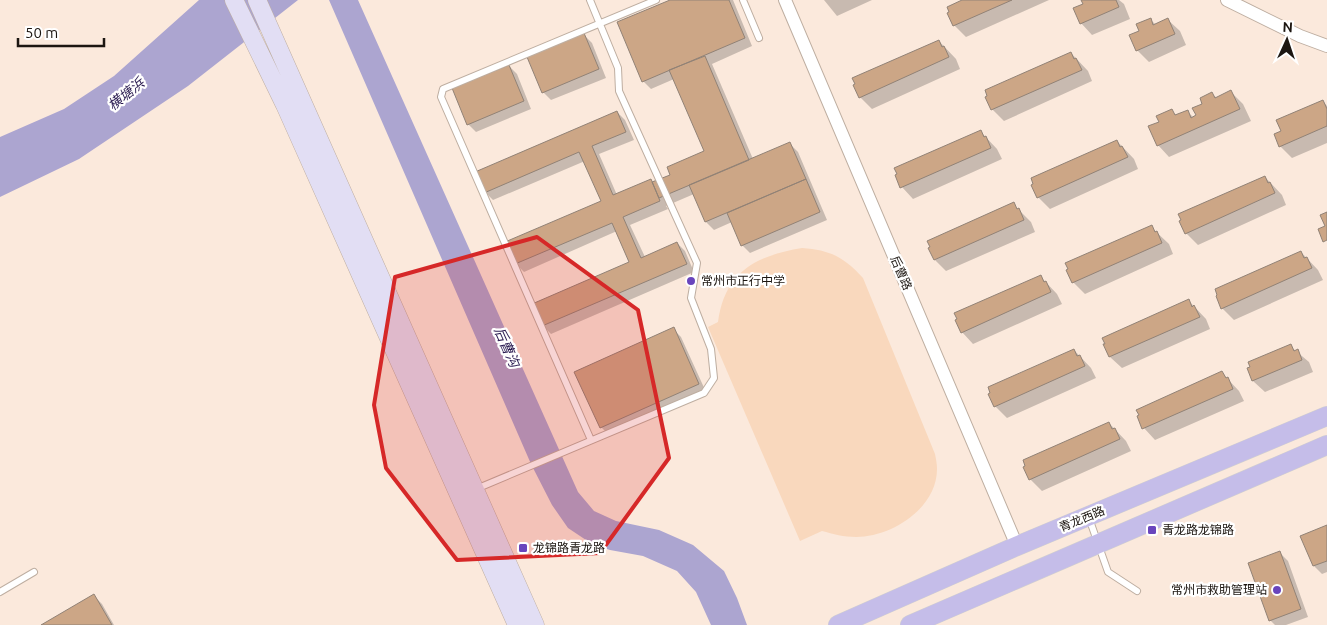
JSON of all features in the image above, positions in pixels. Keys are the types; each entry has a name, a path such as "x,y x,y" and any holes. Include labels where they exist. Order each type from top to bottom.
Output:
{"main road":[{"path":"234,0 289,114 517,625"},
{"path":"258,0 535,625"},
{"name":"青龙西路","path":"838,625 1016,546 1327,416"},
{"path":"910,625 1327,444"}],"street":[{"name":"后曹路","path":"785,0 1016,546"},
{"path":"1227,0 1300,36 1327,46"}],"lane":[{"path":"475,490 704,393 714,378 711,349 691,298 697,263 619,91 618,68 590,0"},
{"path":"588,441 441,97 443,89 656,0"},
{"path":"743,0 759,38"},
{"path":"1088,517 1108,572 1137,591"},
{"path":"0,592 34,572"}],"highlighted area":[{"path":"537,237 638,310 669,458 600,553 457,560 386,468 374,405 395,277"}],"shaded area":[{"path":"802,248 836,256 863,278 935,454 937,469 935,483 921,508 897,526 870,536 856,537 822,531 800,541 708,327 718,322 727,290 745,269 770,256"}],"water":[{"name":"横塘浜","path":"199,0 298,0 188,86 79,159 0,197 0,137 64,109 114,76"},
{"name":"后曹沟","path":"329,0 358,0 578,492 594,511 616,521 659,530 693,545 724,571 747,625 711,625 696,592 677,571 643,556 610,550 592,544 568,528 552,505 531,464"}],"building":[{"path":"670,0 729,0 745,38 642,82 617,22"},
{"path":"962,0 1012,0 953,26 947,13 949,12 947,7"},
{"path":"1081,0 1116,0 1119,7 1080,24 1073,8 1083,4"},
{"path":"1151,18 1153,25 1168,18 1175,34 1136,51 1129,35 1139,31 1136,24"},
{"path":"584,33 599,69 542,93 527,57"},
{"path":"939,40 949,57 859,98 852,78"},
{"path":"1071,52 1082,70 991,110 985,97 987,96 985,90"},
{"path":"705,56 749,160 659,198 652,182 670,175 667,167 704,151 669,70"},
{"path":"509,65 524,101 467,125 452,88"},
{"path":"1231,90 1240,109 1157,146 1148,126 1159,122 1156,116 1172,109 1175,115 1188,110 1191,118 1196,115 1192,108 1202,104 1200,98 1212,92 1215,98"},
{"path":"1323,100 1327,109 1327,126 1279,147 1274,134 1281,131 1276,120"},
{"path":"617,111 626,132 592,146 613,195 651,179 660,201 623,217 641,258 677,242 687,264 542,326 532,304 629,262 612,223 515,264 505,242 601,201 579,152 484,193 475,172"},
{"path":"981,130 991,148 900,188 894,168"},
{"path":"1117,140 1128,157 1037,198 1031,185 1033,184 1031,178"},
{"path":"790,142 806,179 705,222 689,185"},
{"path":"1265,176 1275,193 1185,234 1178,214"},
{"path":"806,179 820,212 741,246 727,213"},
{"path":"1014,202 1024,220 934,260 927,241"},
{"path":"1327,212 1327,240 1323,242 1318,229 1325,226 1320,215"},
{"path":"1152,225 1162,243 1072,283 1065,263"},
{"path":"1301,251 1304,258 1307,257 1312,268 1221,309 1215,289"},
{"path":"1041,275 1051,292 961,333 954,313"},
{"path":"1189,299 1192,307 1194,305 1200,317 1109,357 1102,338"},
{"path":"674,327 699,384 600,428 574,372"},
{"path":"1291,344 1294,351 1298,349 1302,360 1252,381 1247,368 1250,367 1248,362"},
{"path":"1074,349 1077,356 1080,355 1085,366 994,407 988,394 990,393 988,387"},
{"path":"1222,371 1226,378 1228,377 1233,389 1142,429 1136,410"},
{"path":"1109,422 1112,429 1115,428 1120,439 1029,480 1023,467 1025,466 1023,460"},
{"path":"1327,525 1327,561 1313,566 1300,536"},
{"path":"1280,551 1301,609 1269,621 1248,563"},
{"path":"94,594 112,625 41,625"}],"place":[{"name":"常州市正行中学","path":"691,281"},
{"name":"青龙路龙锦路","path":"1152,530"},
{"name":"龙锦路青龙路","path":"523,548"},
{"name":"常州市救助管理站","path":"1277,590"}]}
